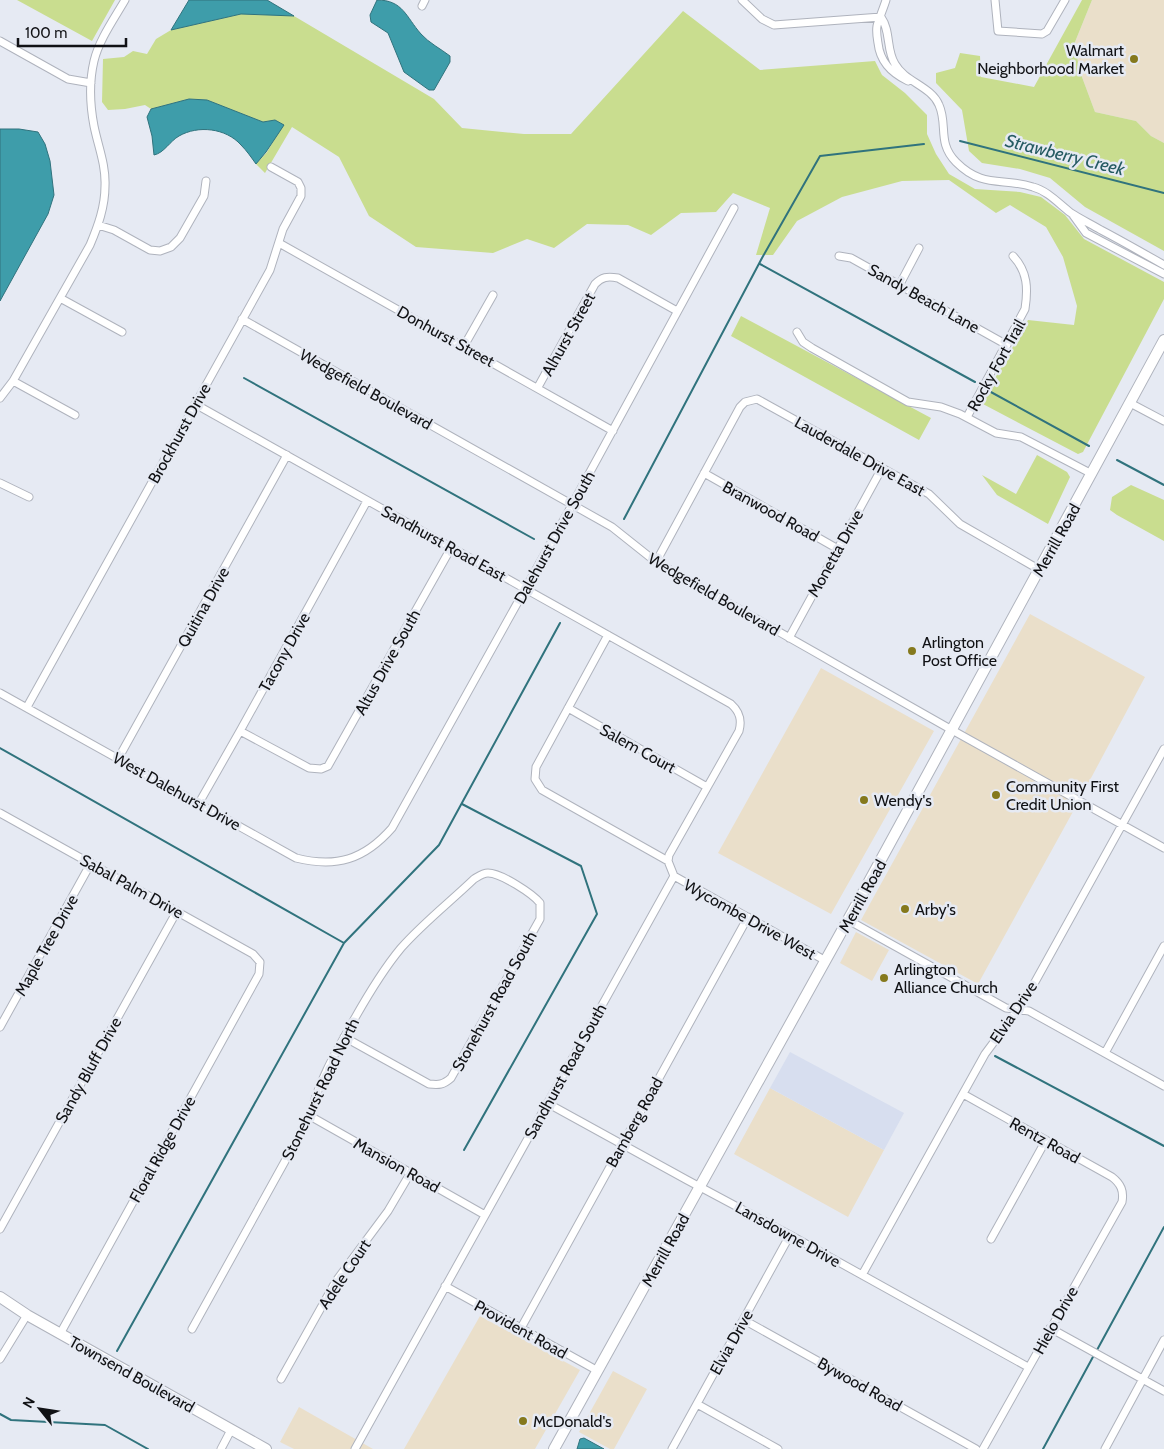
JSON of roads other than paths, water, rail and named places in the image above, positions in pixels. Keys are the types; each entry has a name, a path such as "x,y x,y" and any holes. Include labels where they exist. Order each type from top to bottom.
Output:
{"main road":[{"name":"Merrill Road","path":"554,1449 826,961 1164,340"},
{"name":"Townsend Boulevard","path":"0,1297 60,1334 266,1449"}],"street":[{"path":"0,398 13,381 90,245 98,225 103,206 105,186 102,157 94,126 91,83 94,61 100,45 125,0"},
{"path":"742,0 762,19 774,25 881,17"},
{"path":"886,0 877,25 882,59 893,73 933,95 939,105 942,116 945,148 955,161 971,174 986,181 1023,184 1037,188 1071,213 1164,265"},
{"path":"996,0 998,31 1042,34 1048,31 1065,0"},
{"path":"881,17 886,24 891,56 895,65 919,86"},
{"path":"0,42 68,79 91,83"},
{"name":"Brockhurst Drive","path":"27,707 270,270 283,229 301,196 301,188 298,182 271,167"},
{"path":"98,225 114,230 150,250 160,251 171,247 180,238 204,196 206,181"},
{"name":"Dalehurst Drive South","path":"360,855 377,844 392,828 572,505 734,208"},
{"path":"1071,213 1086,233 1164,274"},
{"name":"Donhurst Street","path":"279,243 613,430"},
{"path":"900,284 919,248"},
{"name":"Sandy Beach Lane","path":"839,256 852,258 1008,345"},
{"name":"Rocky Fort Trail","path":"967,417 1024,315 1028,292 1027,280 1013,256"},
{"name":"Alhurst Street","path":"538,387 600,278 608,276 618,278 677,311"},
{"path":"464,346 493,295"},
{"path":"60,298 122,332"},
{"name":"Wedgefield Boulevard","path":"242,319 618,531 656,562 1164,848"},
{"path":"797,332 803,342 812,348 908,402 941,408 967,417 996,433 1010,434 1028,439 1092,474"},
{"path":"13,381 75,415"},
{"name":"Lauderdale Drive East","path":"704,473 740,407 745,402 757,399 929,494 960,524 1040,570"},
{"path":"1130,403 1164,421"},
{"name":"Sandhurst Road East","path":"195,404 732,704 740,716 739,731 707,787"},
{"name":"Quitina Drive","path":"118,758 287,455"},
{"name":"Monetta Drive","path":"789,638 882,468"},
{"path":"656,562 704,473"},
{"name":"Branwood Road","path":"704,473 838,548"},
{"path":"0,483 29,497"},
{"name":"Tacony Drive","path":"198,803 240,731 367,500"},
{"name":"Altus Drive South","path":"240,731 309,768 317,770 328,766 451,548"},
{"path":"608,635 536,767 535,779 542,790 668,861"},
{"name":"West Dalehurst Drive","path":"0,693 296,858 330,863 360,855"},
{"name":"Salem Court","path":"568,708 707,787"},
{"name":"Elvia Drive","path":"862,1275 984,1054 1025,1000 1164,749"},
{"path":"674,876 668,861 669,855 707,787"},
{"path":"0,824 2,815"},
{"name":"Sabal Palm Drive","path":"2,815 254,954 260,962"},
{"name":"Maple Tree Drive","path":"0,1027 91,863"},
{"name":"Stonehurst Road South","path":"344,1037 429,1084 445,1084 451,1078 540,919 542,909 535,897 497,875 482,874"},
{"name":"Stonehurst Road North","path":"192,1329 310,1116 314,1098 323,1076 374,983 402,947 474,879 482,874"},
{"name":"Wycombe Drive West","path":"674,876 826,961"},
{"name":"Sandhurst Road South","path":"355,1449 674,876"},
{"name":"Sandy Bluff Drive","path":"0,1230 177,911"},
{"name":"Bamberg Road","path":"521,1328 748,917"},
{"path":"848,920 1006,1008 1029,1010 1164,1086"},
{"path":"1105,1052 1164,946"},
{"name":"Floral Ridge Drive","path":"60,1334 259,974 260,962"},
{"name":"Rentz Road","path":"963,1094 1112,1177 1119,1183 1122,1190"},
{"name":"Lansdowne Drive","path":"547,1103 1028,1367"},
{"name":"Mansion Road","path":"310,1116 485,1214"},
{"path":"991,1239 1046,1140"},
{"name":"Adele Court","path":"281,1379 336,1281 388,1211 411,1172"},
{"name":"Hielo Drive","path":"983,1449 1122,1202 1122,1190"},
{"name":"Elvia Drive","path":"672,1449 790,1235"},
{"name":"Provident Road","path":"445,1286 598,1371"},
{"path":"0,1360 27,1315"},
{"name":"Bywood Road","path":"744,1320 976,1449"},
{"path":"1050,1328 1164,1391"},
{"path":"1105,1449 1164,1340"},
{"path":"697,1404 778,1449"},
{"path":"221,1449 232,1430"}],"water":[{"path":"189,0 267,0 294,16 241,14 171,30"},
{"path":"377,0 393,3 398,6 424,37 450,56 450,62 434,90 429,90 404,72 388,33 371,22 370,15"},
{"path":"189,99 207,100 263,122 275,120 284,125 256,164 235,139 212,130 195,130 179,136 161,152 154,155 147,117 151,109"},
{"path":"0,129 38,132 45,144 50,161 54,195 48,214 0,301"},
{"path":"584,1438 604,1449 577,1449 580,1439"}],"waterway":[{"name":"Strawberry Creek","path":"960,141 1164,193"},
{"path":"624,519 762,258 820,156 924,144"},
{"path":"760,264 975,382"},
{"path":"244,378 534,539"},
{"path":"989,391 1089,446"},
{"path":"1117,460 1164,485"},
{"path":"344,943 439,845 560,623"},
{"path":"0,748 344,943 117,1351"},
{"path":"462,804 581,866 597,914 464,1150"},
{"path":"995,1056 1164,1146"},
{"path":"1097,1350 1164,1227"},
{"path":"1043,1449 1094,1355"},
{"path":"0,1414 11,1420 105,1425 148,1449"}],"place":[{"name":"Walmart Neighborhood Market","path":"1134,59"},
{"name":"Arlington Post Office","path":"912,651"},
{"name":"Community First Credit Union","path":"996,795"},
{"name":"Wendy's","path":"864,800"},
{"name":"Arby's","path":"905,909"},
{"name":"Arlington Alliance Church","path":"884,978"},
{"name":"McDonald's","path":"523,1421"}]}
